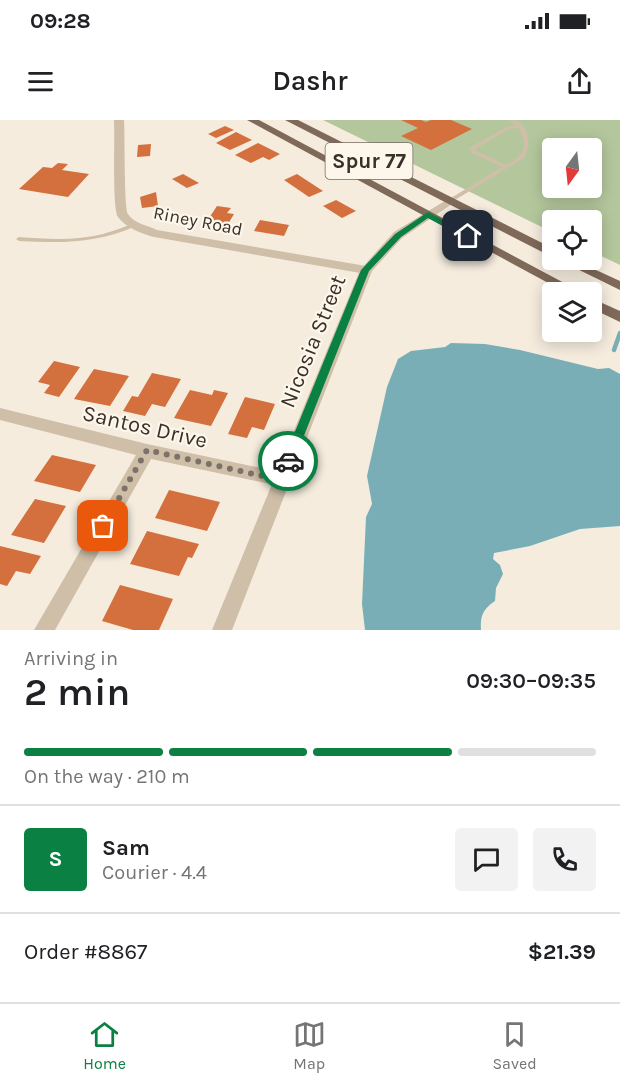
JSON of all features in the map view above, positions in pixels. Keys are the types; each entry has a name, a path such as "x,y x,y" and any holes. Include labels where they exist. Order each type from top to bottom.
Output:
{"main road":[{"name":"Spur 77","path":"252,120 554,282"},
{"name":"Spur 77","path":"290,120 542,248"},
{"path":"586,270 620,286"},
{"path":"602,308 620,317"}],"street":[{"name":"Riney Road","path":"119,120 121,170 119,200 122,215 134,225 154,233 366,270"},
{"name":"Nicosia Street","path":"222,630 280,480 366,270 398,235 448,202"},
{"name":"Santos Drive","path":"0,414 280,480"},
{"path":"44,630 147,450"}],"lane":[{"path":"448,202 507,167 525,152 527,140 520,126 512,120"},
{"path":"507,167 474,152 472,148 508,128 520,126"},
{"path":"19,239 93,240 116,234 134,225"}],"green space":[{"path":"323,120 620,120 620,265 602,256 602,210 542,210 542,227"}],"water":[{"path":"451,343 485,344 520,350 598,369 609,368 620,374 620,526 580,529 530,546 494,553 493,559 500,565 503,574 496,588 495,601 483,613 481,630 365,630 362,604 366,517 372,504 367,476 387,387 398,359 411,351 445,347"}],"building":[{"path":"401,120 426,122 451,120 472,129 431,150 401,136 418,128"},
{"path":"225,126 234,130 216,138 208,134"},
{"path":"236,132 252,140 230,150 216,143"},
{"path":"258,143 280,154 269,160 263,157 251,163 235,155"},
{"path":"151,144 150,156 137,157 138,145"},
{"path":"58,163 68,164 62,170 89,174 68,197 19,189 43,167 52,168"},
{"path":"183,174 199,183 187,188 172,179"},
{"path":"297,174 323,191 309,197 284,180"},
{"path":"156,192 158,206 142,208 140,197"},
{"path":"336,200 356,211 342,218 323,206"},
{"path":"217,206 231,208 227,213 234,214 228,224 207,221"},
{"path":"260,220 289,225 284,236 254,231"},
{"path":"54,361 80,367 59,397 44,393 50,385 38,382"},
{"path":"94,369 129,376 110,406 74,399"},
{"path":"152,373 181,379 165,407 152,404 145,416 123,411 132,396 138,397"},
{"path":"190,390 212,395 214,390 228,393 211,426 174,418"},
{"path":"245,397 275,404 264,430 252,427 247,438 228,434"},
{"path":"52,455 96,465 80,492 34,481"},
{"path":"169,490 220,502 207,531 155,518"},
{"path":"35,499 66,506 44,543 11,535"},
{"path":"147,531 199,544 192,558 188,557 179,576 130,564"},
{"path":"0,546 41,556 30,574 16,571 7,586 0,584"},
{"path":"120,585 173,599 159,630 133,630 102,621"}],"waterway":[{"path":"614,350 620,333"}],"way so far":[{"path":"103,526 147,450 280,480 288,461"}],"route":[{"path":"288,461 366,270 398,235 428,214 468,236"}]}
